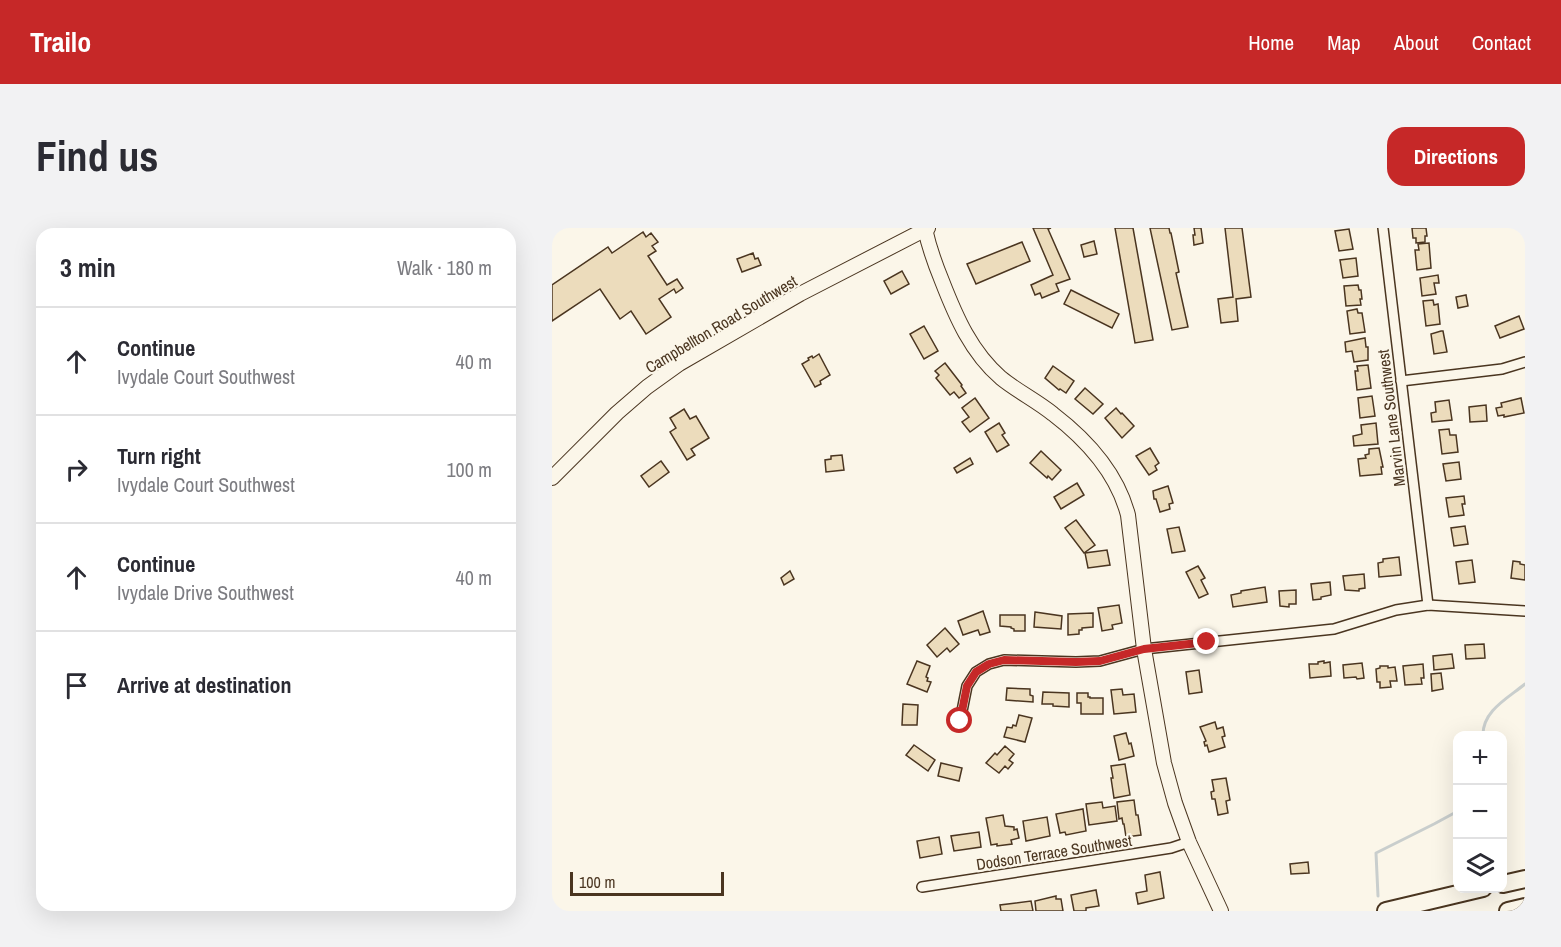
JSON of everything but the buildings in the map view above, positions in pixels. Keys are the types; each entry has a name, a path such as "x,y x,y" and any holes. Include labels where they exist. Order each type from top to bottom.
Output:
{"highway":[{"path":"1507,883 1525,879"},
{"path":"1386,911 1462,893"},
{"path":"1509,911 1525,907"}],"street":[{"path":"926,228 928,245 956,317 974,350 1000,377 1053,413 1076,432 1099,457 1118,485 1128,515 1144,649 1164,764 1175,803 1190,842 1221,911"},
{"name":"Campbellton Road Southwest","path":"552,478 617,413 679,364 800,294 926,228"},
{"name":"Marvin Lane Southwest","path":"1383,228 1428,605"},
{"path":"1401,381 1502,369 1525,362"},
{"path":"960,721 967,686 976,672 989,664 1004,660 1100,661 1144,649 1334,629 1396,610 1428,605 1525,611"},
{"name":"Dodson Terrace Southwest","path":"922,887 1171,848 1190,842"}],"waterway":[{"path":"1484,731 1491,712 1525,684"},
{"path":"1378,896 1376,853 1453,814"}],"route":[{"path":"960,721 967,686 976,672 989,664 1004,660 1100,661 1144,649 1207,642"}]}
